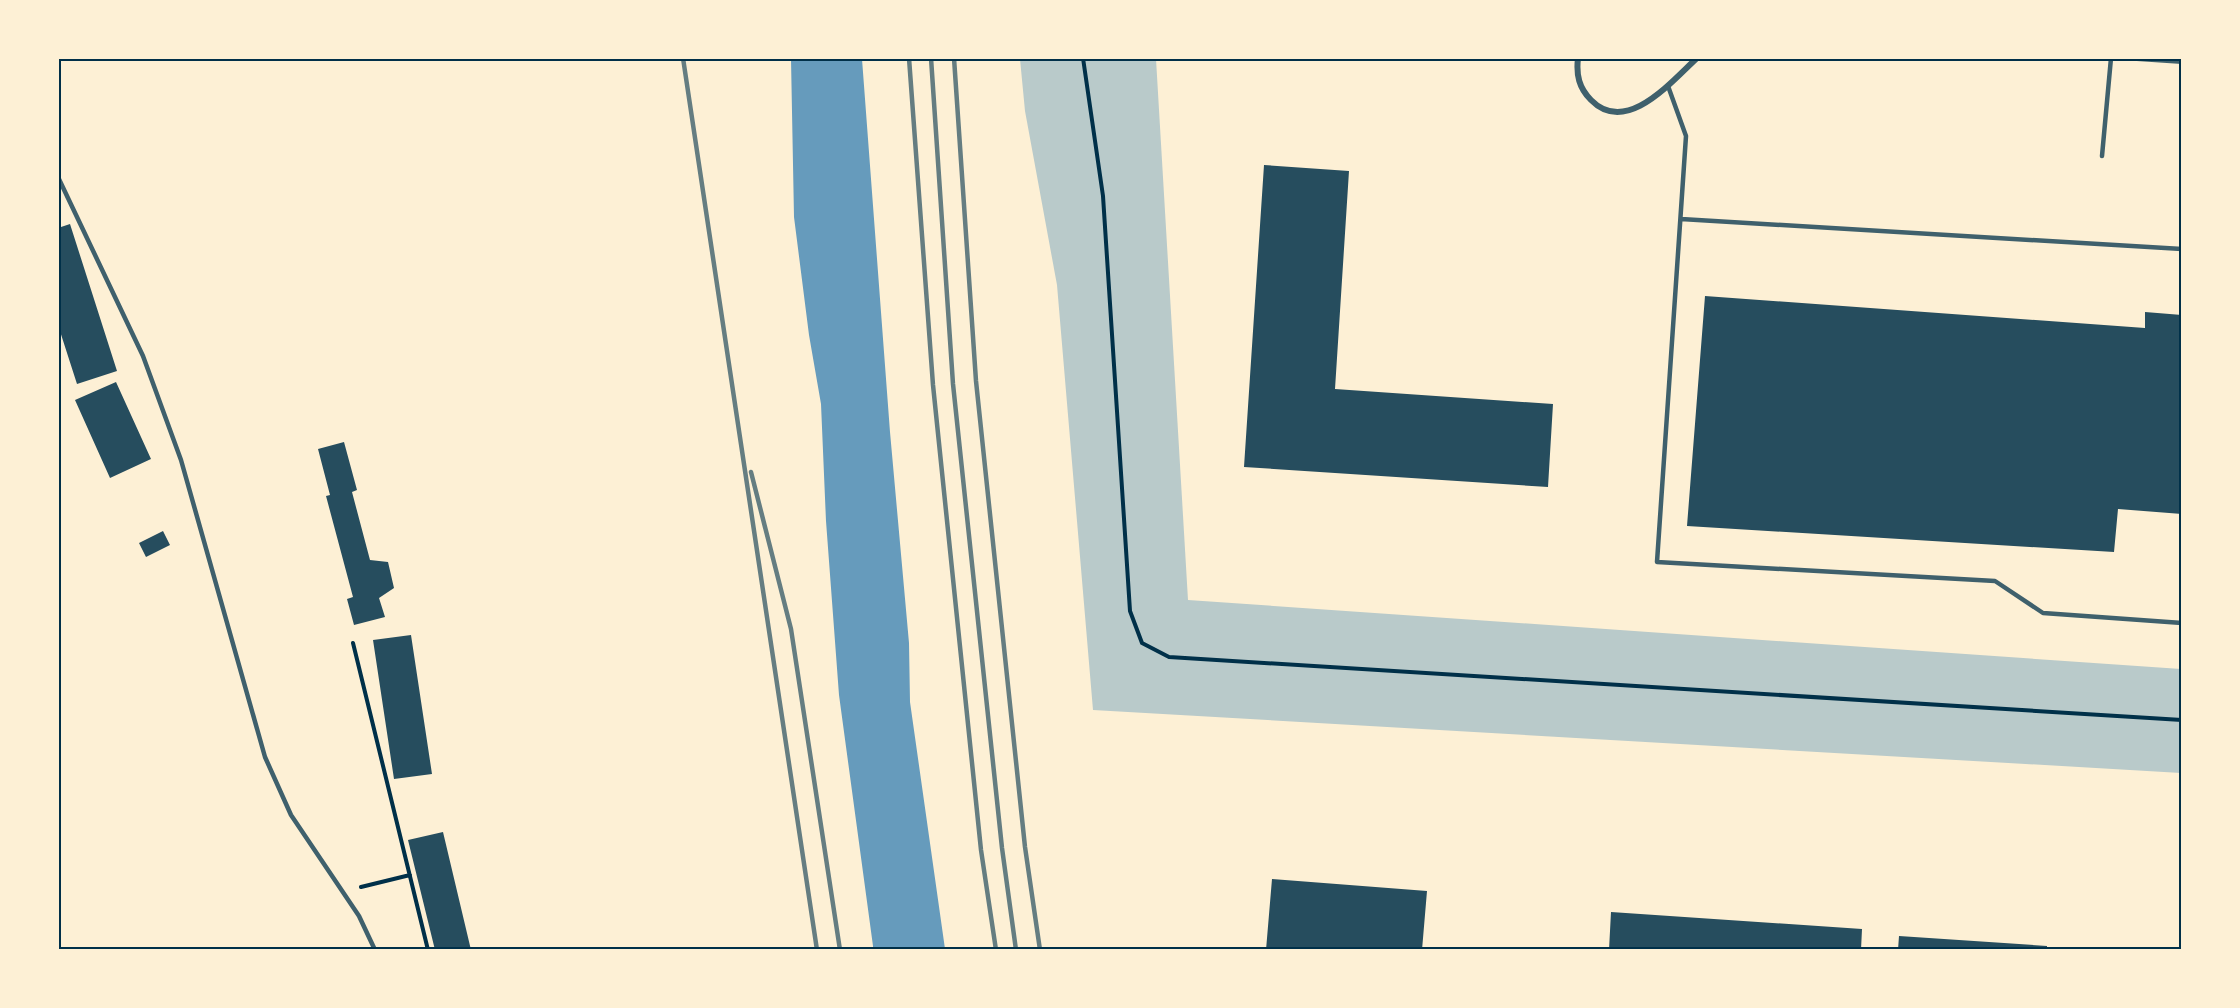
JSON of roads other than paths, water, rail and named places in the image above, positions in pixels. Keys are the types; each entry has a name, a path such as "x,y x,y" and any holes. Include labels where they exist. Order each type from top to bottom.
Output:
{"street":[{"path":"1578,58 1576,75 1585,94 1599,108 1622,114 1644,105 1698,58"},
{"path":"2137,58 2181,61"}],"lane":[{"path":"2102,156 2111,58"},
{"path":"1668,86 1686,136 1656,562 1995,582 2043,613 2181,623"},
{"path":"58,177 142,356 181,460 265,757 291,815 359,916 375,950"},
{"path":"1681,219 2181,249"}],"water":[{"path":"791,59 862,59 890,432 909,643 910,702 945,949 873,949 839,695 826,521 821,404 809,335 794,217"}],"railway":[{"path":"683,58 817,950"},
{"path":"909,58 933,385 981,850 996,950"},
{"path":"931,58 953,384 1002,848 1016,950"},
{"path":"954,58 976,381 1025,847 1040,950"},
{"path":"751,472 791,629 840,950"}]}
